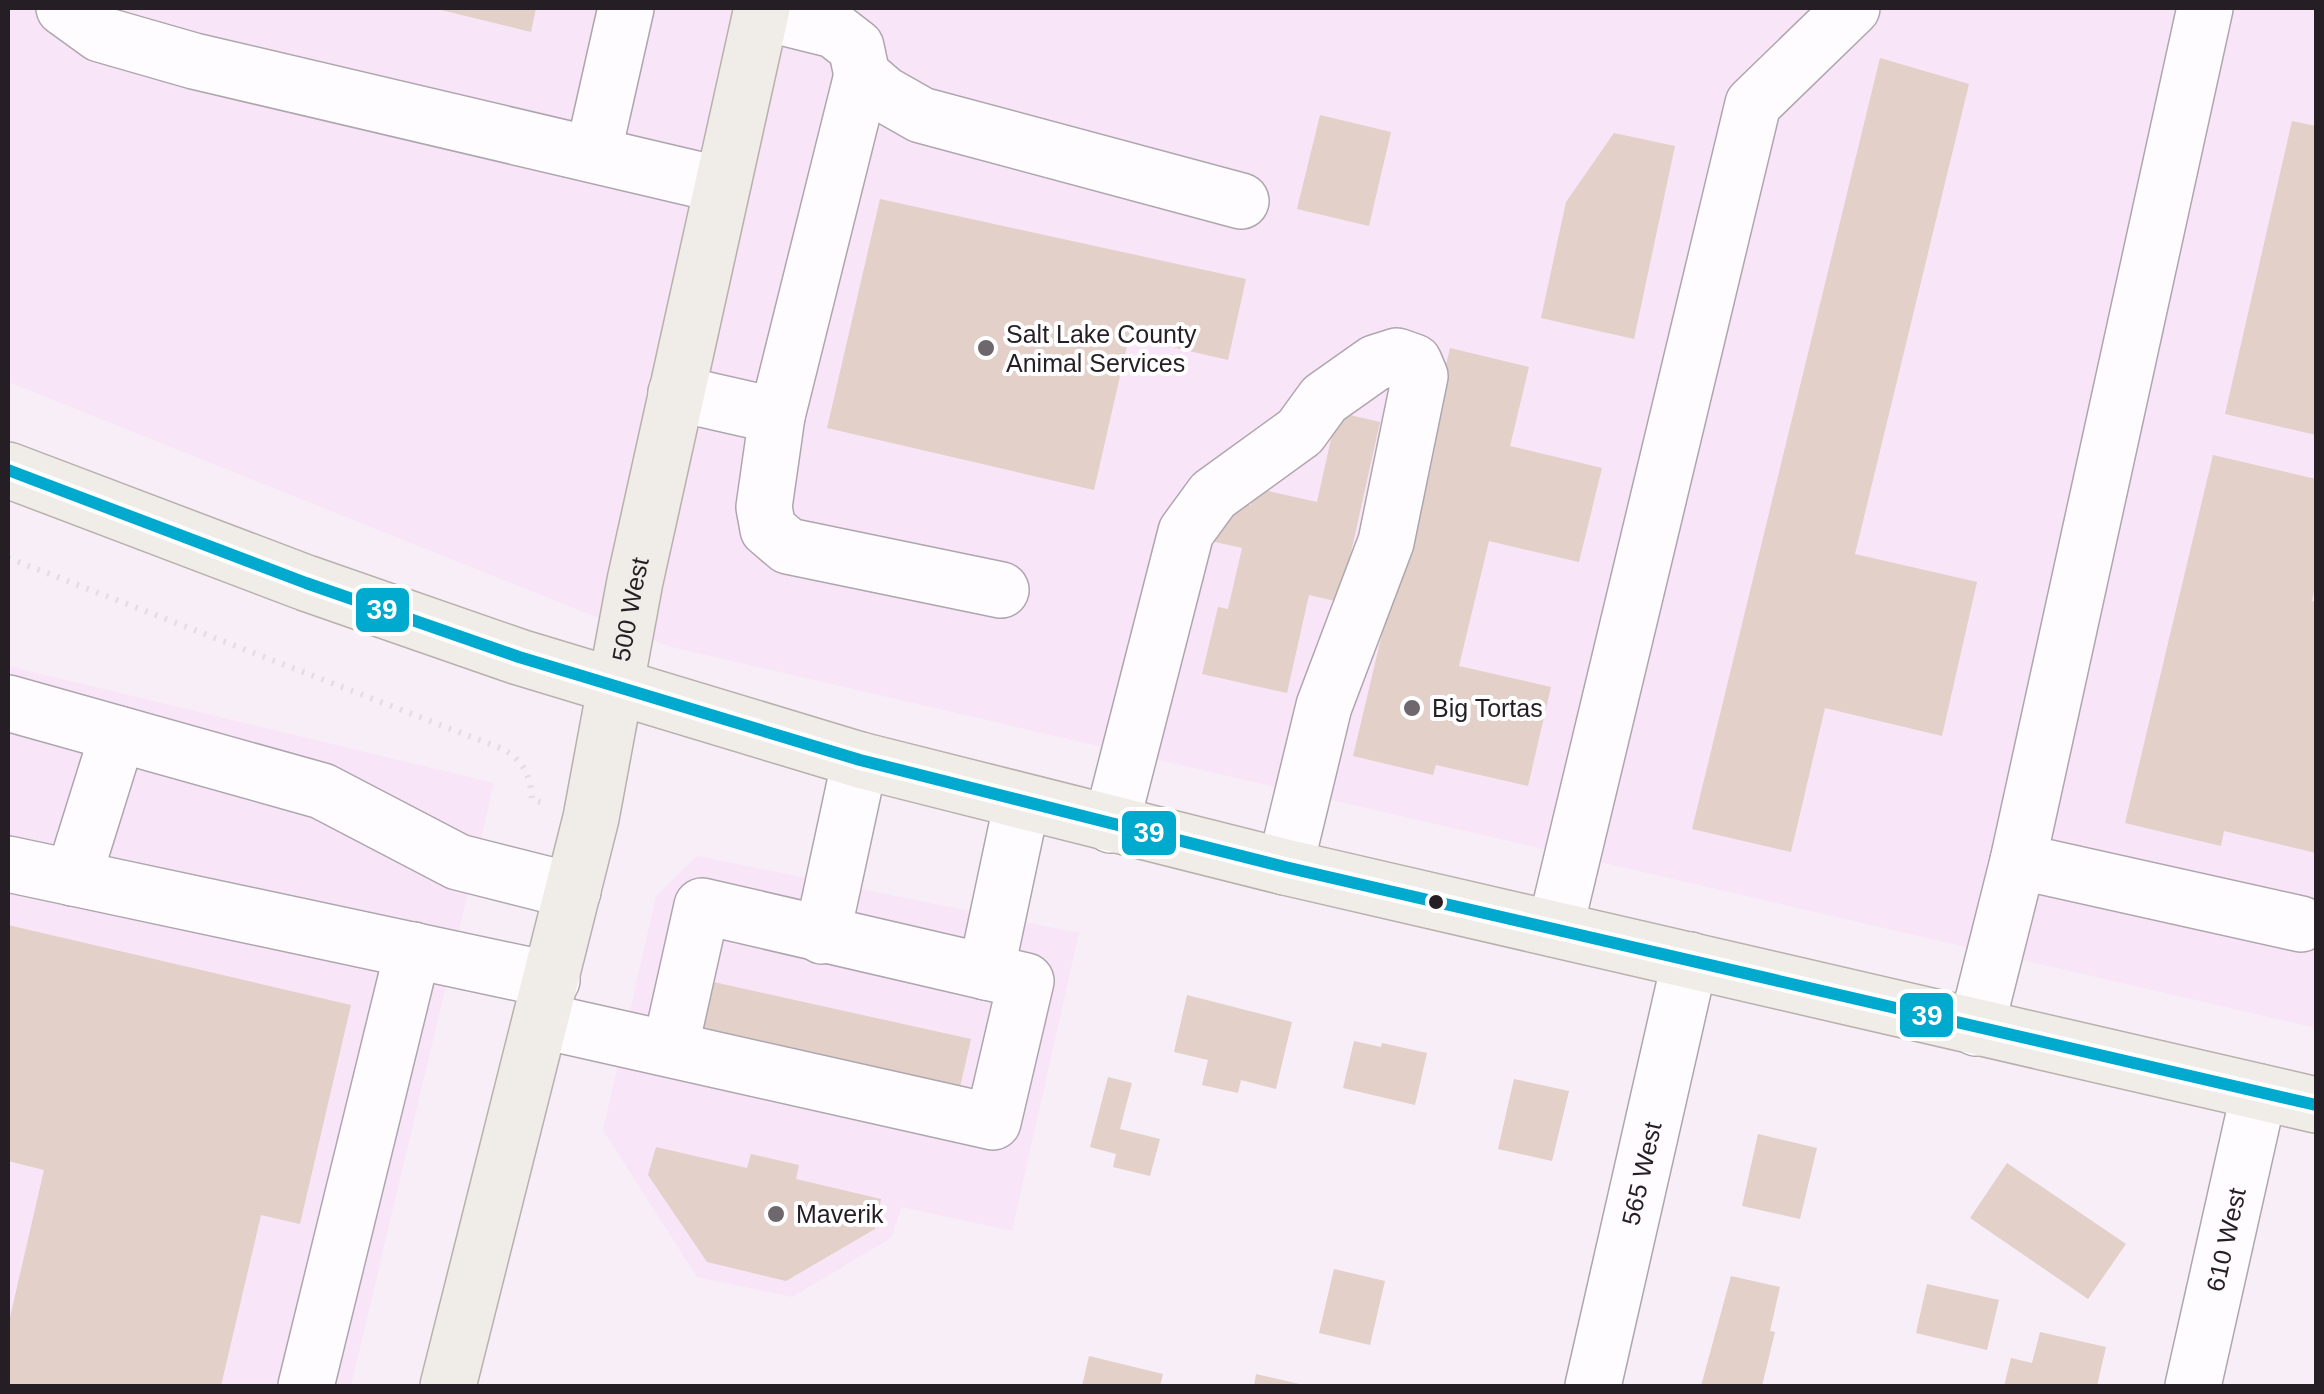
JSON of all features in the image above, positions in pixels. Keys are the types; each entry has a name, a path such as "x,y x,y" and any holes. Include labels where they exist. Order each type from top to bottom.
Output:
{"main road":[{"name":"500 West","path":"448,1386 591,818 676,393 762,10"},
{"path":"8,470 519,657 860,760 1284,866 2316,1105"}],"street":[{"path":"64,8 100,34 194,62 722,185"},
{"path":"593,154 626,8"},
{"path":"1554,929 1753,104 1852,8"},
{"path":"1976,1028 2018,861 2205,8"},
{"path":"762,10 834,30 856,47 862,75 777,416 764,507 768,529 788,546 1001,590"},
{"path":"862,75 884,94 950,125 1241,201"},
{"path":"1112,825 1186,532 1212,495 1300,432 1324,400 1376,363 1397,356 1414,362 1420,376 1386,542 1324,706 1284,866"},
{"path":"676,393 777,416"},
{"path":"8,703 322,791 458,862 573,890"},
{"path":"73,878 118,734"},
{"path":"822,936 860,760"},
{"path":"986,972 1022,802"},
{"path":"2018,861 2301,924"},
{"path":"8,864 413,950 670,1049 993,1122 1026,981 702,906 670,1049"},
{"path":"306,1386 413,950"},
{"name":"565 West","path":"1593,1386 1690,960"},
{"name":"610 West","path":"2193,1386 2260,1092"}],"path":[{"path":"8,558 500,748 518,760 532,784 532,800 540,802"}],"shaded area":[{"path":"8,8 2316,8 2316,1028 671,647 8,382"},
{"path":"8,666 494,783 351,1386 8,1386"},
{"path":"697,856 1079,933 1012,1231 902,1207 891,1238 792,1297 697,1277 603,1130 656,896"}],"building":[{"path":"433,8 536,8 531,32"},
{"path":"1880,58 1969,84 1855,554 1977,582 1942,736 1825,708 1791,852 1692,829"},
{"path":"1320,115 1391,132 1369,226 1297,209"},
{"path":"2292,121 2316,126 2316,435 2225,414"},
{"path":"1614,133 1675,146 1634,339 1541,318 1566,202"},
{"name":"Salt Lake County Animal Services","path":"880,199 1246,279 1228,360 1129,337 1094,490 827,428"},
{"path":"1450,348 1529,367 1510,446 1602,468 1579,562 1489,541 1459,666 1551,687 1528,786 1436,765 1433,775 1353,756"},
{"path":"1337,412 1380,422 1340,602 1309,595 1287,693 1202,674 1218,607 1228,609 1242,548 1206,540 1215,497 1251,505 1255,488 1317,502"},
{"path":"2213,455 2316,479 2316,582 2312,601 2316,602 2316,853 2224,831 2221,846 2125,823"},
{"path":"8,925 351,1005 300,1224 261,1215 221,1386 8,1386 8,1326 44,1170 8,1161"},
{"path":"709,981 971,1039 960,1087 699,1029"},
{"path":"1187,995 1292,1022 1276,1089 1241,1080 1238,1093 1202,1085 1208,1060 1174,1052"},
{"path":"1354,1041 1427,1053 1415,1105 1343,1088"},
{"path":"1108,1077 1132,1083 1120,1129 1160,1139 1150,1176 1113,1167 1116,1154 1090,1147"},
{"path":"1514,1079 1569,1091 1552,1161 1498,1149"},
{"path":"1758,1134 1817,1148 1800,1219 1742,1206"},
{"name":"Maverik","path":"656,1147 747,1168 751,1154 799,1165 796,1179 881,1199 875,1229 786,1281 707,1262 648,1175"},
{"path":"2007,1163 2126,1244 2088,1299 1970,1218"},
{"path":"1334,1269 1385,1281 1370,1345 1319,1333"},
{"path":"1731,1276 1780,1287 1770,1331 1775,1332 1762,1386 1701,1386"},
{"path":"1927,1284 1999,1300 1987,1350 1916,1333"},
{"path":"2040,1332 2106,1347 2097,1386 2004,1386 2011,1358 2032,1363"},
{"path":"1089,1356 1163,1374 1160,1386 1082,1386"},
{"path":"1256,1374 1304,1385 1304,1386 1254,1386"}],"transit line":[{"name":"39","path":"8,470 306,583 519,657 860,760 1285,867 2316,1105"}],"place":[{"name":"Salt Lake County Animal Services","path":"986,348"},
{"name":"Big Tortas","path":"1412,708"},
{"name":"Maverik","path":"776,1214"}]}
